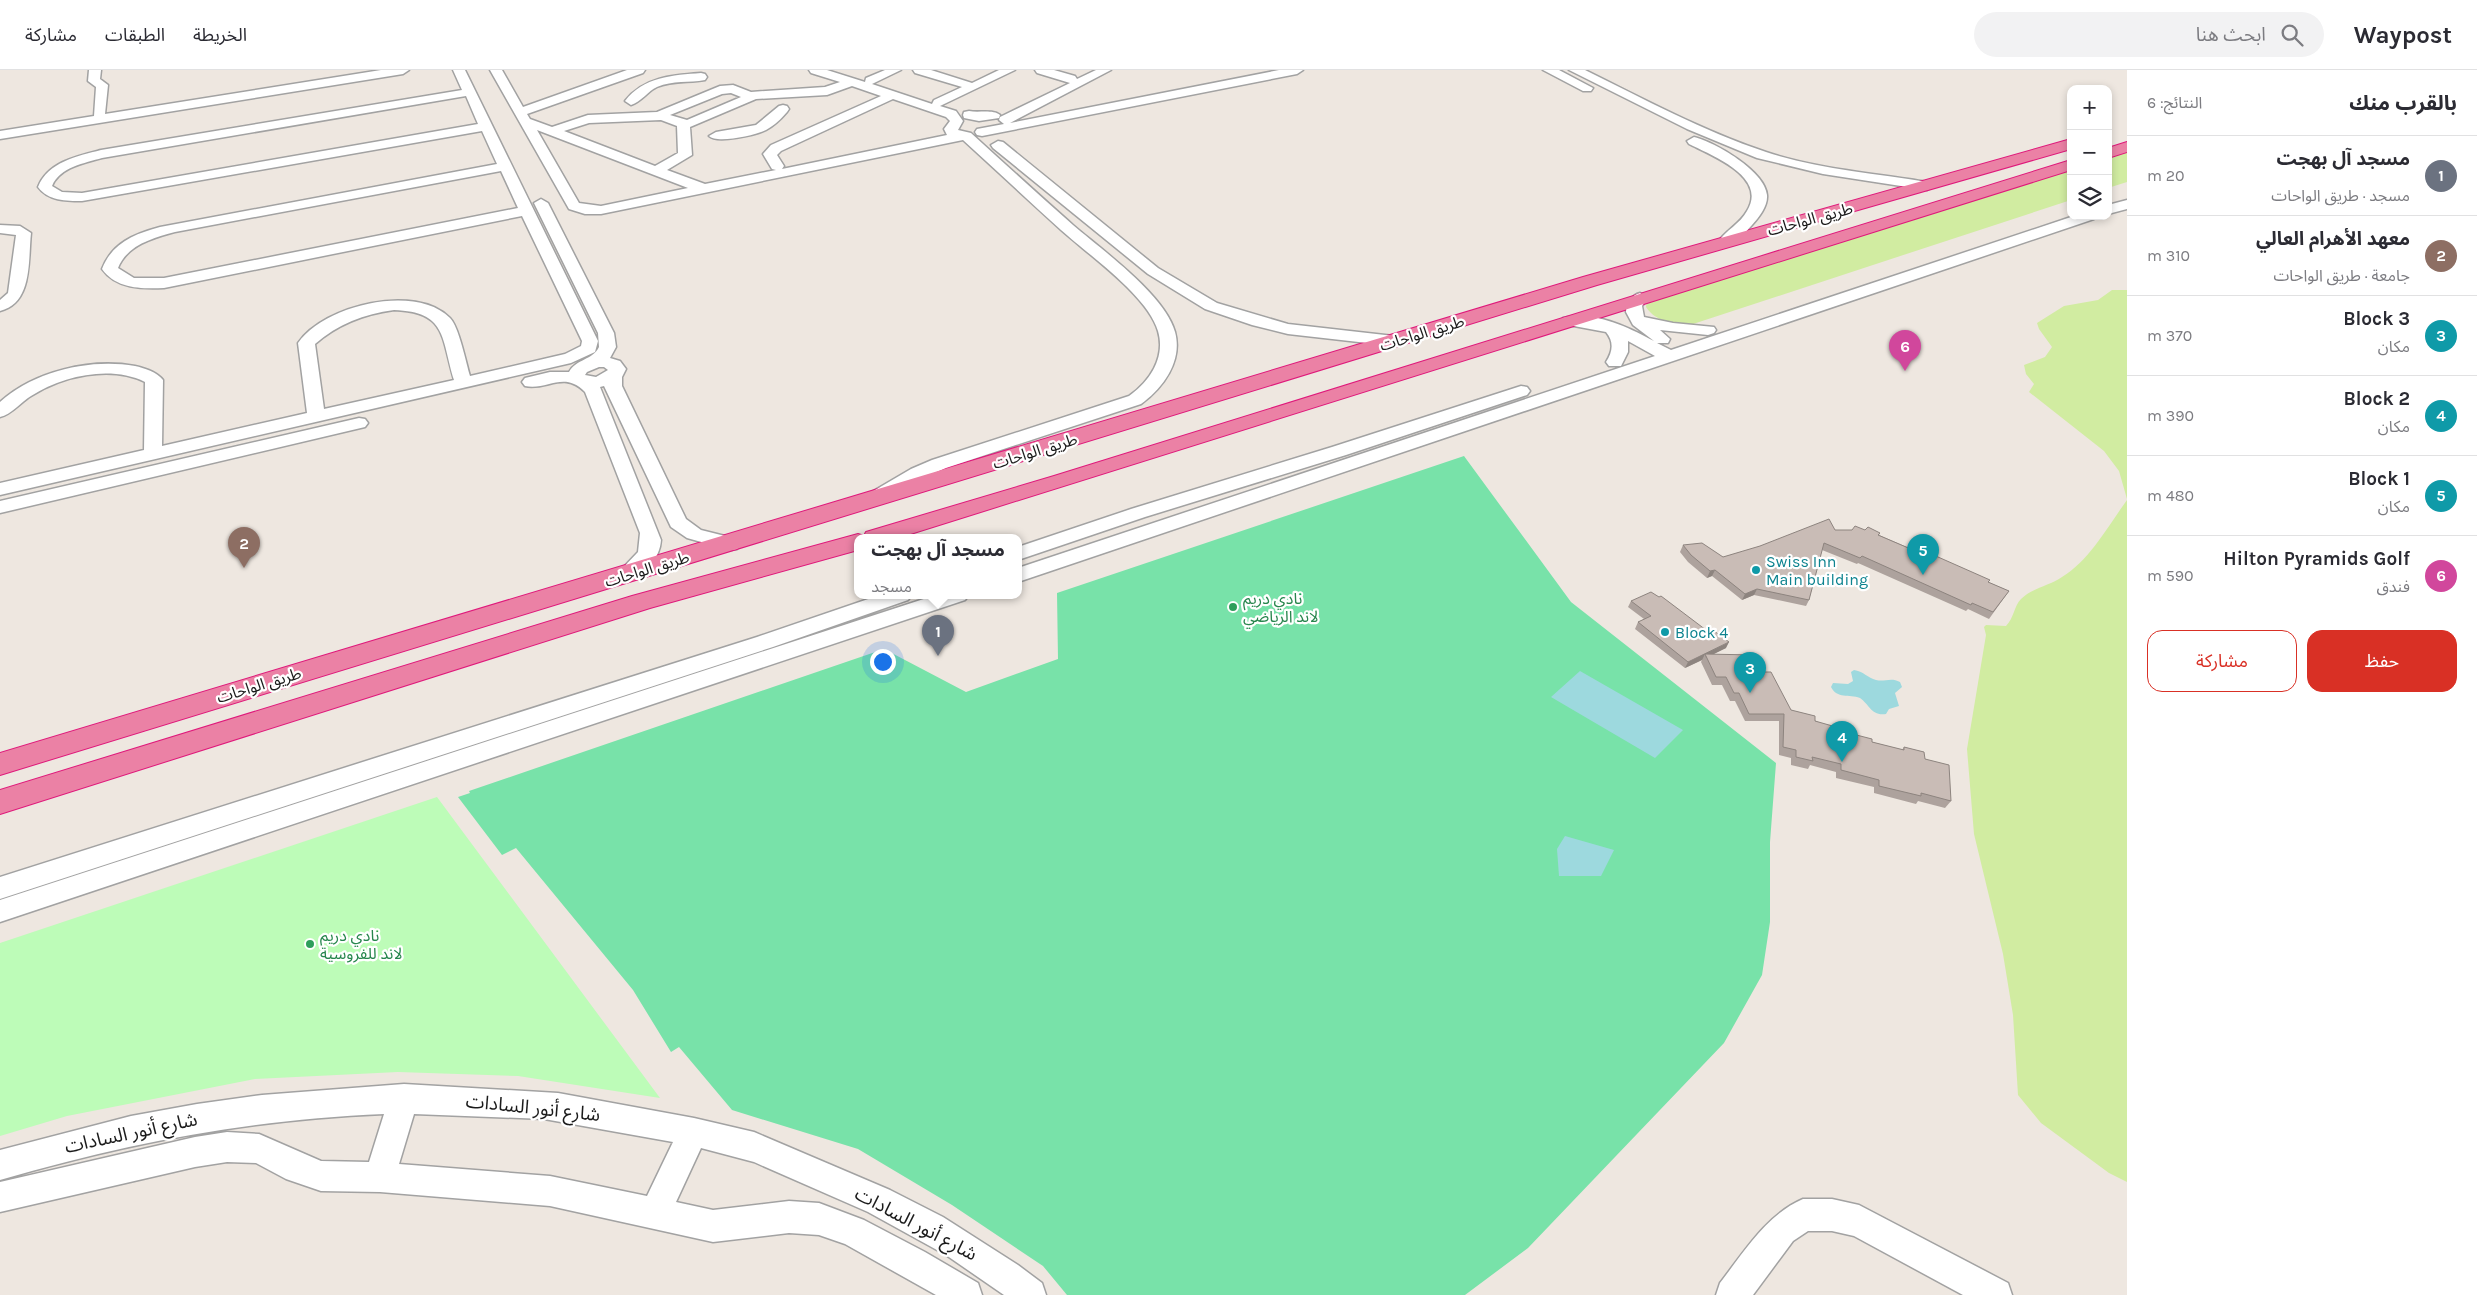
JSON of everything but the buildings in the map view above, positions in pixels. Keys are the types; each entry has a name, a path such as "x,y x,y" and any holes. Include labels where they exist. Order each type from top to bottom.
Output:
{"highway":[{"name":"طريق الواحات","path":"0,764 1090,435 1394,341 1726,242 2067,145"},
{"path":"2112,152 2127,147"},
{"name":"طريق الواحات","path":"885,534 1124,462 1640,298 2067,166"},
{"path":"1090,435 1093,446 1098,451 1124,462"},
{"path":"1035,451 1054,457 1061,462 1064,468 1062,481"},
{"name":"طريق الواحات","path":"0,802 641,602 854,543"}],"street":[{"path":"95,70 94,81 102,85 99,111"},
{"path":"322,76 340,70"},
{"path":"0,124 99,111 322,76 380,70"},
{"path":"0,135 403,70"},
{"path":"459,70 478,92 493,118 507,166 528,210 544,224 606,333 609,346 607,352 585,372"},
{"path":"475,70 478,92"},
{"path":"485,70 543,190 614,317 621,339 614,371 613,386 678,523 694,534 730,544"},
{"path":"496,70 574,206 585,210 601,210 704,189 968,125 979,117 1001,121 1155,95 1254,71"},
{"path":"601,70 648,86"},
{"path":"522,117 639,70"},
{"path":"815,70 834,71 907,90 938,103 1154,271 1211,306 1258,322 1288,329 1394,341"},
{"path":"870,81 895,70"},
{"path":"919,70 973,87"},
{"path":"777,166 770,156 772,150 951,70"},
{"path":"938,103 1006,70"},
{"path":"1041,70 1071,79"},
{"path":"1001,121 1071,79 1098,70"},
{"path":"1001,121 1043,101 1098,70"},
{"path":"574,206 777,166 968,125 1297,70"},
{"path":"1549,70 1695,142 1737,165 1749,176 1760,198 1753,213 1726,242"},
{"path":"1575,70 1718,137 1781,160 1927,186"},
{"path":"834,71 851,82 907,90 968,125 1152,306 1166,330 1168,345 1162,374 1153,386 1135,400 940,464 918,473 872,501"},
{"path":"631,101 640,90 648,86 673,79 701,77"},
{"path":"553,131 588,119 662,116 683,124 693,122 751,96 827,91 851,82"},
{"path":"662,116 663,113 732,84 751,96"},
{"path":"478,92 101,154 60,169 46,181 45,187 49,192 56,195 82,197 493,118"},
{"path":"1043,101 1050,107 1065,109"},
{"path":"716,136 744,132 766,126 774,121 783,109"},
{"path":"0,130 99,111"},
{"path":"522,117 553,131 704,189"},
{"path":"657,170 685,155 683,124"},
{"path":"766,126 796,139"},
{"path":"1695,142 1718,137"},
{"path":"507,166 174,228 153,234 128,246 112,260 110,269 115,277 127,282 164,283 528,210"},
{"path":"0,499 152,454 316,416 390,403 464,383 571,358 584,352 591,344 544,224 543,190"},
{"path":"2112,197 2127,192"},
{"path":"2112,209 2127,204"},
{"path":"1022,574 1523,407 1670,350 1993,243 2067,213"},
{"path":"1022,553 1138,513 1339,451 1533,387 1615,362 1670,350 1708,330 2075,220"},
{"path":"0,230 15,229 24,233 16,293 11,300 0,306"},
{"path":"1640,298 1634,311 1638,320 1670,350"},
{"path":"316,416 306,343 332,322 363,310 386,306 409,306 427,310 440,318 444,322 464,383"},
{"path":"1638,320 1673,328 1708,330"},
{"path":"1569,322 1597,323 1610,326 1670,350"},
{"path":"1610,326 1621,341 1622,348 1615,362"},
{"path":"0,507 550,378 585,372 602,361 614,371"},
{"path":"0,489 74,477 390,403 568,365 585,372 652,539 647,556 628,574"},
{"path":"0,412 19,395 59,377 97,369 132,370 146,374 154,380 152,454"},
{"path":"1533,387 1547,398"},
{"path":"1507,396 1523,407"},
{"path":"607,426 629,421"},
{"path":"616,448 639,442"},
{"path":"1157,507 1173,523"},
{"path":"1138,513 1154,530"},
{"path":"0,888 765,642 889,599"},
{"path":"0,911 946,599"},
{"path":"380,1177 404,1098"},
{"name":"شارع أنور السادات","path":"0,1165 130,1129 278,1105 404,1098 532,1104 586,1111 693,1132 746,1145 870,1196 935,1230 991,1264 1030,1295"},
{"path":"655,1214 693,1132"},
{"name":"شارع أنور السادات","path":"0,1197 227,1146 259,1149 297,1168 320,1176 380,1177 550,1191 713,1226 760,1222 789,1217 819,1219 853,1231 914,1263 966,1295"},
{"path":"1732,1295 1782,1230 1804,1215 1832,1215 1859,1221 1996,1295"}],"green space":[{"path":"2127,150 2127,182 2112,187 2112,175 2112,155"},
{"path":"2067,169 2067,201 1690,325 1671,323 1660,319 1646,307 1647,301"},
{"path":"2112,290 2127,290 2127,499 2119,471 2104,451 2029,392 2034,384 2026,374 2024,365 2045,357 2052,347 2037,323 2064,306 2098,300"},
{"path":"1464,456 1571,602 1776,763 1770,842 1770,922 1762,975 1724,1043 1528,1248 1465,1295 1067,1295 1043,1266 952,1205 858,1149 732,1110 679,1047 671,1052 633,990 516,848 502,855 458,797 470,793 469,791 884,649 966,692 1058,659 1057,593"},
{"path":"2127,500 2127,1182 2109,1173 2041,1123 2018,1095 2013,1015 2003,954 1974,834 1967,749 1986,635 1984,627 1986,625 2006,626 2025,595 2057,580 2072,570 2098,542"},
{"path":"437,797 660,1098 518,1076 398,1072 255,1079 67,1116 0,1136 0,943"}],"water":[{"path":"1854,670 1876,680 1900,682 1902,687 1895,693 1899,706 1889,709 1886,714 1881,714 1874,712 1860,698 1840,695 1834,691 1831,687 1833,683 1848,684 1853,681 1851,672"},
{"path":"1580,671 1683,730 1655,758 1551,697"},
{"path":"1565,836 1614,850 1601,876 1559,876 1557,849"}],"place":[{"name":"Hilton Pyramids Golf","path":"1905,371"},
{"name":"معهد الأهرام العالي","path":"244,568"},
{"name":"Swiss Inn Main building","path":"1756,570"},
{"name":"Block 1","path":"1923,575"},
{"name":"نادي دريم لاند الرياضي","path":"1233,607"},
{"name":"Block 4","path":"1665,632"},
{"name":"مسجد آل بهجت","path":"938,656"},
{"name":"Block 3","path":"1750,693"},
{"name":"Block 2","path":"1842,762"},
{"name":"نادي دريم لاند للفروسية","path":"310,944"}]}
